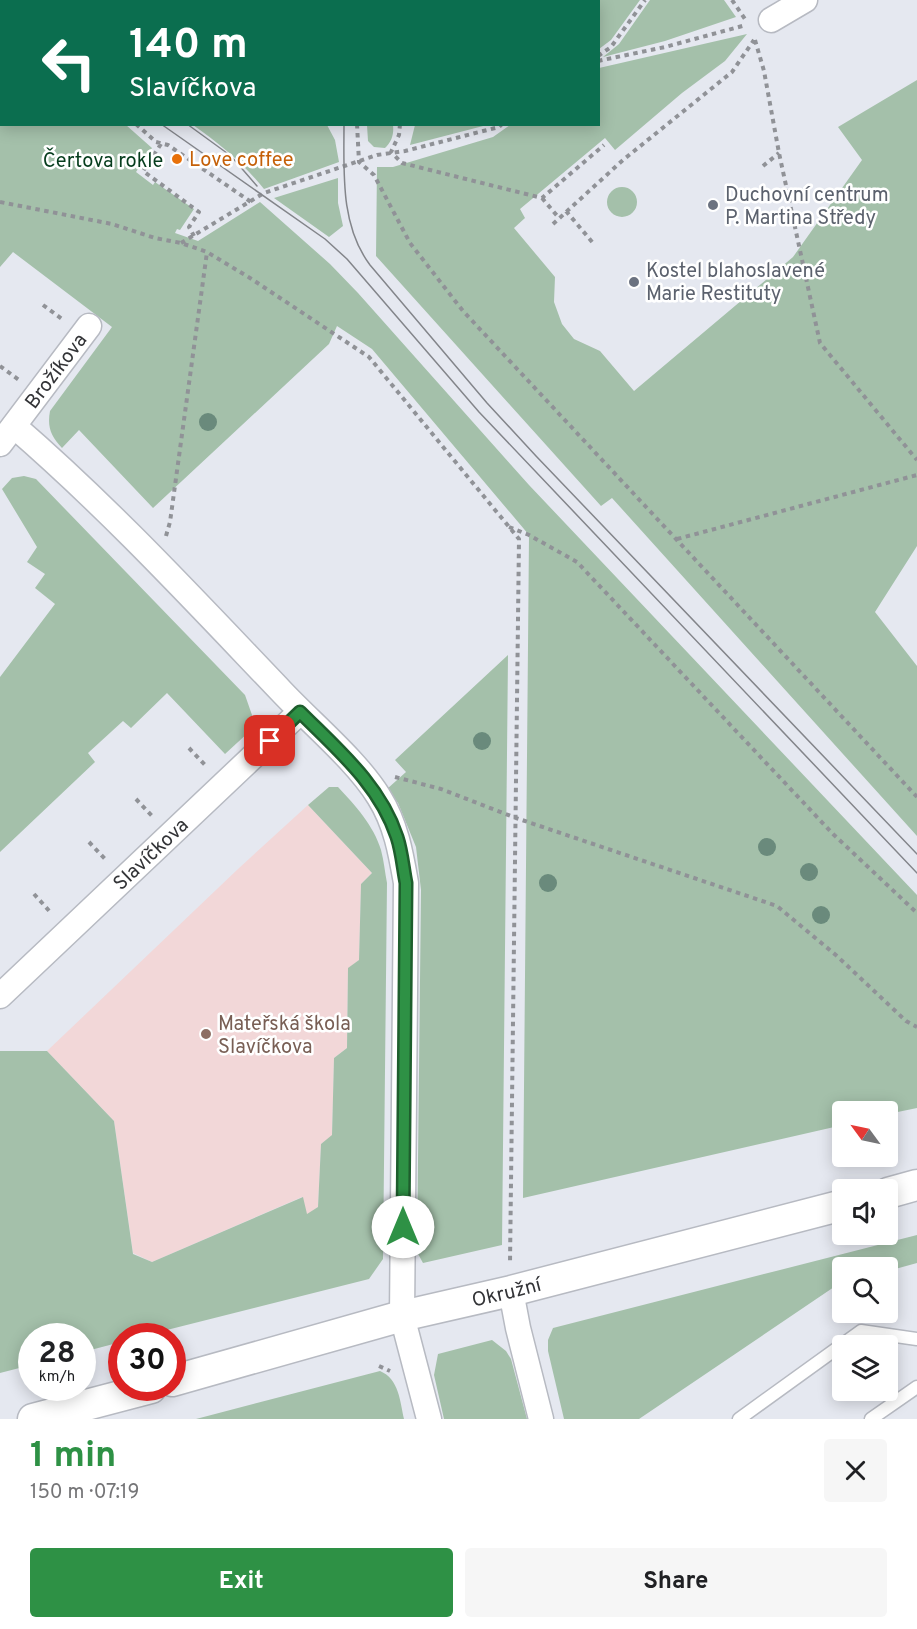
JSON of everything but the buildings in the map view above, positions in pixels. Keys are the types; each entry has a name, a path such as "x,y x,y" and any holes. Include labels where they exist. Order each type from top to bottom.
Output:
{"street":[{"path":"771,20 805,0"},
{"name":"Brožíkova","path":"7,435 80,326"},
{"path":"7,435 57,463 159,563 354,766 380,798 398,838 406,883 402,1316 429,1419"},
{"name":"Slavíčkova","path":"0,996 300,712"},
{"path":"898,1190 917,1185"},
{"name":"Okružní","path":"186,1377 402,1316 512,1291 832,1208"},
{"path":"512,1291 518,1328 541,1419"},
{"path":"33,1419 108,1399"}],"lane":[{"path":"739,1419 861,1331 917,1339"},
{"path":"871,1419 917,1387"}],"path":[{"path":"600,56 611,47 645,0"},
{"path":"600,58 665,47 748,24 764,71 779,153 820,343 917,460"},
{"path":"553,224 624,160 732,72 754,39"},
{"path":"138,126 156,142 168,145 251,202"},
{"path":"357,126 359,162 374,175 410,243 463,311 917,797"},
{"path":"391,152 399,135 400,126"},
{"path":"181,243 264,193 391,152 405,151 500,126"},
{"path":"161,144 143,171 199,212 189,226 194,236"},
{"path":"543,198 604,145"},
{"path":"391,152 402,163 543,198 559,218"},
{"path":"763,166 779,153"},
{"path":"0,202 112,224 155,238 181,243 207,252 250,278 369,357 519,539 509,1250 512,1291"},
{"path":"566,211 593,243"},
{"path":"159,563 170,522 207,252"},
{"path":"43,305 80,326"},
{"path":"0,366 26,385"},
{"path":"676,539 917,475"},
{"path":"508,527 529,535 577,562 833,834 917,913"},
{"path":"354,766 441,789 516,818 777,906 837,956 906,1021 917,1027"}],"shaded area":[{"name":"Mateřská škola Slavíčkova","path":"308,805 372,873 361,884 359,960 348,969 347,1048 334,1058 332,1136 321,1144 318,1207 307,1215 302,1197 152,1262 133,1253 114,1121 47,1051"}],"green space":[{"path":"600,0 640,0 611,40 600,48"},
{"path":"650,0 724,0 736,17 665,41 603,57 619,44"},
{"path":"747,34 725,61 682,93 615,150 605,138 520,209 525,218 514,228 555,277 554,302 562,324 574,339 600,351 634,391 793,257 862,160 838,127 917,80 917,546 875,612 917,666 917,836 612,498 601,506 376,256 377,167 393,167 493,137 509,126 600,126 600,68"},
{"name":"Čertova rokle","path":"0,126 127,126 152,148 136,172 153,185 155,182 194,209 180,230 177,229 175,233 198,241 260,202 330,264 529,485 917,895 917,1108 898,1112 898,1101 832,1101 832,1128 523,1198 529,535 372,349 337,326 329,344 153,508 79,430 62,448 55,439 49,422 50,411 112,327 13,252 0,267"},
{"path":"194,126 328,126 335,140 339,162 264,189 231,154"},
{"path":"367,126 393,126 392,137 385,148 374,147 368,141"},
{"path":"415,126 483,126 410,145"},
{"path":"338,178 338,203 343,226 329,237 274,198"},
{"path":"622,187 633,191 637,202 633,213 622,217 611,213 607,202 611,191"},
{"path":"24,476 36,479 245,695 252,715 250,731 225,754 167,693 131,728 123,721 88,753 95,762 0,852 0,677 55,604 35,588 45,574 27,562 37,547 2,489 12,478"},
{"path":"508,655 502,1245 423,1263 417,1252 421,890 416,847 398,803 387,789 406,772 395,760"},
{"path":"329,787 338,787 369,824 378,841 387,883 383,1259 369,1279 186,1325 186,1323 108,1323 108,1345 96,1349 96,1323 18,1323 18,1368 0,1373 0,1051 47,1051 114,1121 133,1254 152,1262 303,1197 307,1214 318,1207 321,1144 332,1135 334,1058 347,1048 348,968 359,960 361,884 372,873 308,805"},
{"path":"917,1235 917,1263 898,1268 898,1257 832,1257 832,1288 639,1419 564,1419 548,1351 548,1340 553,1328 878,1245 898,1245 898,1240"},
{"path":"492,1340 506,1351 511,1359 527,1419 444,1419 434,1375 438,1354"},
{"path":"380,1371 395,1385 404,1419 196,1419"}],"tram line":[{"path":"164,126 325,239 347,259 479,412 917,873"},
{"path":"190,126 231,156 257,186"},
{"path":"344,126 344,179 349,215 353,233 370,265 487,403 536,456 917,854"}],"place":[{"name":"Love coffee","path":"177,159"},
{"name":"Duchovní centrum P. Martina Středy","path":"713,205"},
{"name":"Kostel blahoslavené Marie Restituty","path":"634,282"},
{"name":"Mateřská škola Slavíčkova","path":"206,1034"}],"route":[{"path":"270,741 300,712 354,766 380,798 398,838 406,883 403,1227"}]}
